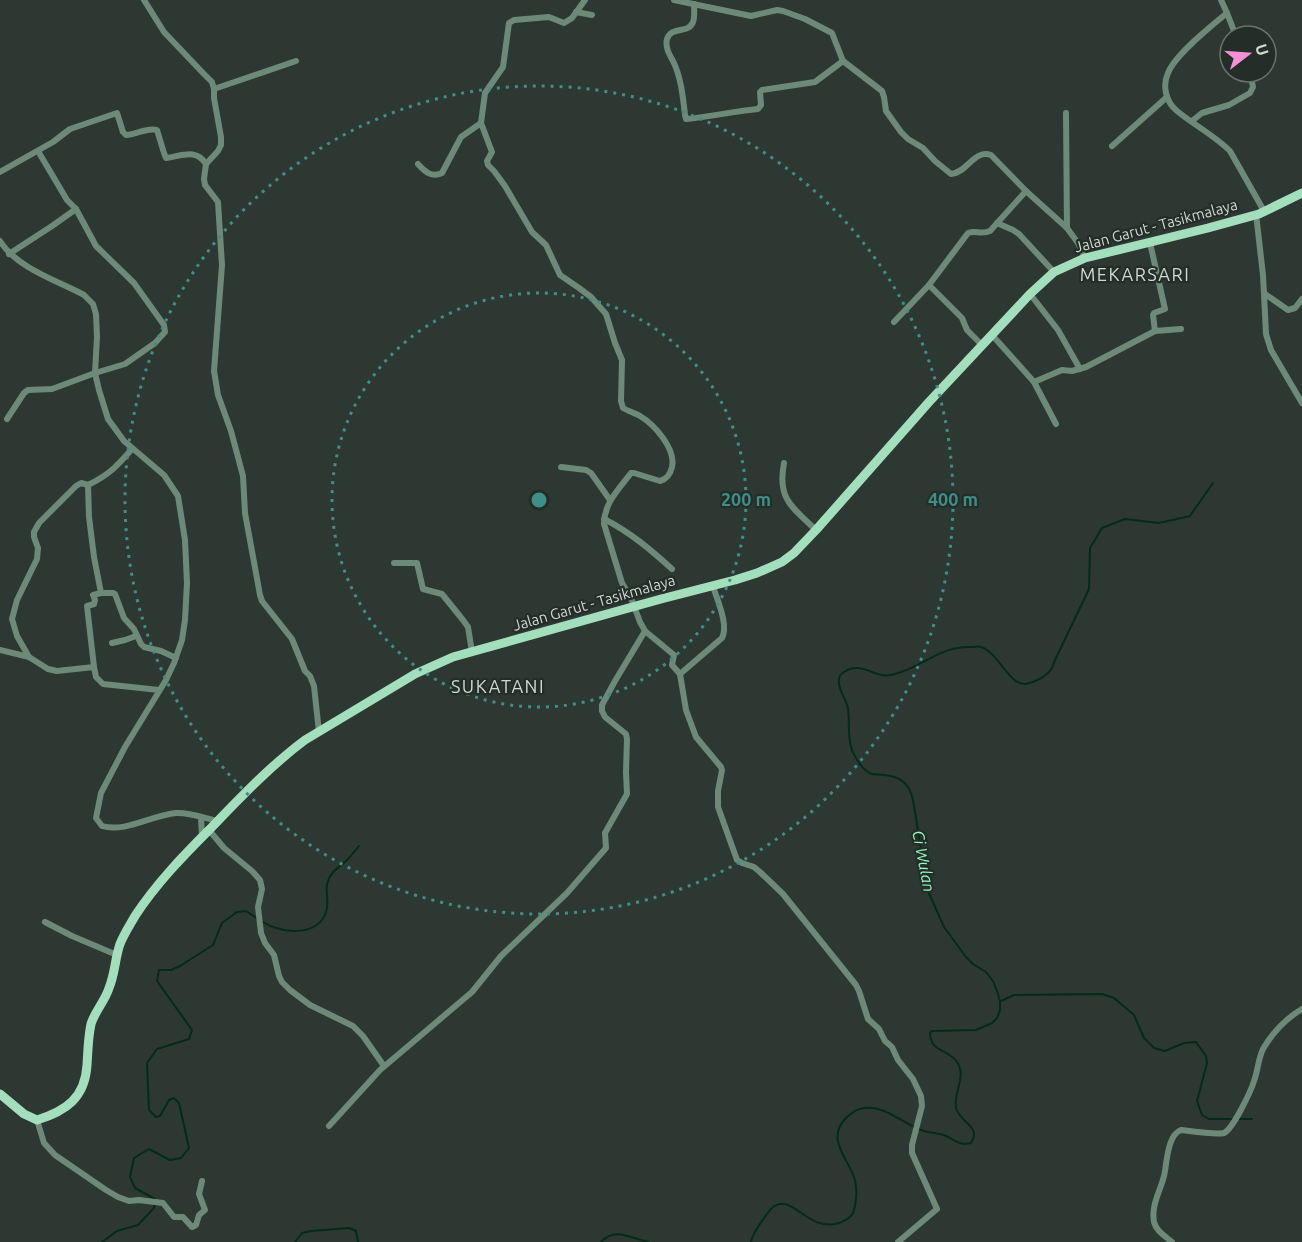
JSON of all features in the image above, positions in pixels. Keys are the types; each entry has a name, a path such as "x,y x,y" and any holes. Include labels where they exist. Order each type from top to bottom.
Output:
{"main road":[{"name":"Jalan Garut - Tasikmalaya","path":"37,1120 61,1111 81,1092 87,1073 88,1042 92,1023 110,987 126,929 168,873 205,833 294,748 415,674 453,657 712,586 757,573 782,562 816,530 929,402 1030,294 1054,272 1085,258 1260,213 1302,193"},
{"path":"0,1094 18,1110 37,1120"}],"street":[{"path":"144,0 164,32 212,82 214,89 221,144 206,164 204,179 205,185 218,202 222,265 214,371 218,395 231,431 243,476 245,513 260,595 262,601 292,639 305,671 310,676 314,686 319,733"},
{"path":"585,0 570,20 564,23 549,17 509,22 503,67 485,93 481,123 492,152 487,161 488,165 505,186 532,232 546,245 560,275 591,297 606,314 622,360 621,400 623,408 645,420 668,443 671,450 672,469 668,477 660,481 633,472 610,500 604,524 622,583 631,598 640,622 645,631 672,653 674,658 672,665 680,674 686,710 696,736 722,769 718,807 737,860 754,867 783,894 857,987 868,1020 879,1029 916,1084 922,1106 912,1153 937,1209 898,1242"},
{"path":"674,0 751,16 777,10 789,12 832,33 843,61 882,91 886,111 904,136 924,148 951,174 958,172 980,155 991,155 1026,192 1067,228 1085,258"},
{"path":"1221,0 1232,24"},
{"path":"694,4 691,26 673,32 667,38 669,54 680,81 686,119 758,109 761,105 760,92 762,90 815,82 843,61"},
{"path":"576,12 592,15"},
{"path":"1227,12 1173,64 1165,83 1167,97 1176,110 1230,151 1260,213 1259,234 1266,334 1271,350 1302,403"},
{"path":"214,89 296,61"},
{"path":"1192,121 1202,112 1229,105 1250,93 1252,84"},
{"path":"1112,146 1167,97"},
{"path":"0,172 38,151 70,129 117,113 126,135 157,130 166,158 188,154 198,155 206,164"},
{"path":"1066,113 1067,228"},
{"path":"418,164 432,175 442,173 461,137 481,123"},
{"path":"7,419 28,390 52,389 125,364 155,343 165,332 164,325 139,289 96,246 76,209 67,200 38,151"},
{"path":"894,322 929,285 968,233 986,233 1026,192"},
{"path":"9,254 76,209"},
{"path":"998,223 1019,234 1054,272"},
{"path":"0,241 9,254 25,265 84,295 93,304 97,337 95,373 108,419 124,441 164,475 178,496 185,540 185,620 182,640 176,658 101,793 96,818 102,826 115,828 177,813 218,820"},
{"path":"1150,243 1165,309 1153,315 1155,332"},
{"path":"929,285 962,318 967,330 982,345"},
{"path":"1030,294 1059,330 1080,369"},
{"path":"1265,294 1288,310 1295,308 1302,299"},
{"path":"1034,382 1062,370 1071,371 1095,364 1155,332 1181,329"},
{"path":"992,335 1034,382 1056,424"},
{"path":"29,657 16,636 12,619 17,600 37,559 38,548 34,537 36,526 76,486 81,483 88,485 104,477 132,449"},
{"path":"784,463 781,480 785,497 816,530"},
{"path":"561,466 591,473 610,500"},
{"path":"88,485 89,518 101,593"},
{"path":"604,519 636,538 672,569"},
{"path":"394,563 417,563 423,589 442,594 466,624 472,652"},
{"path":"680,674 722,638 723,620 712,586"},
{"path":"159,690 103,684 96,677 87,606 95,602 93,595 113,592 123,618 134,629 144,647 176,658"},
{"path":"329,1126 384,1066 466,998 501,956 567,893 606,848 607,830 627,794 627,739 626,734 605,717 602,705 645,631"},
{"path":"112,642 136,636"},
{"path":"0,650 29,657 48,669 57,671 94,667"},
{"path":"201,817 205,833 260,880 262,889 258,915 262,938 274,955 279,976 286,987 310,1005 353,1026 384,1066"},
{"path":"45,922 117,955"},
{"path":"1173,1242 1157,1228 1154,1222 1154,1207 1175,1134 1180,1131 1223,1133 1227,1131 1238,1116 1254,1082 1263,1050 1279,1026 1302,1009"},
{"path":"37,1120 44,1143 55,1155 118,1197 129,1201 139,1200 165,1204 174,1217 183,1217 191,1226 195,1226 199,1215 205,1210 199,1194 202,1181"}],"waterway":[{"name":"Ci Wulan","path":"751,1242 756,1229 769,1211 780,1204 794,1208 818,1223 828,1225 839,1223 852,1215 856,1197 855,1182 840,1148 838,1134 845,1119 856,1110 868,1108 885,1111 924,1131 943,1135 961,1143 971,1143 974,1132 956,1108 960,1067 953,1058 933,1044 930,1033 932,1031 976,1030 992,1023 1000,1010 1000,1001 993,981 986,972 966,957 944,927 928,891 913,800 909,790 904,782 896,777 869,772 853,753 850,745 848,709 839,687 840,676 844,672 857,668 879,675 891,675 912,668 940,653 960,647 981,647 993,655 1019,683 1025,684 1040,679 1052,668 1089,589 1090,548 1102,528 1125,519 1159,523 1190,516 1213,483"},
{"path":"263,922 289,931 315,926 326,912 329,878 359,846"},
{"path":"102,1242 117,1231 138,1225 154,1208 155,1199 135,1188 130,1177 134,1158 149,1149 170,1160 181,1158 189,1148 179,1103 174,1098 169,1100 160,1116 156,1117 149,1110 147,1063 157,1049 189,1039 192,1030 157,981 159,970 171,970 180,966 213,945 222,923 237,912 246,911 258,919"},
{"path":"1001,1001 1014,995 1102,994 1114,998 1134,1015 1144,1038 1154,1048 1165,1051 1184,1043 1196,1042 1206,1056 1207,1063 1197,1101 1202,1115 1209,1119 1252,1119"},
{"name":"Ci Wulan","path":"295,1242 302,1233 349,1228 356,1231 358,1242"},
{"name":"Ci Wulan","path":"601,1242 607,1237 618,1234 649,1242"}],"district":[{"name":"MEKARSARI","path":"1135,275"},
{"name":"SUKATANI","path":"498,687"}]}
